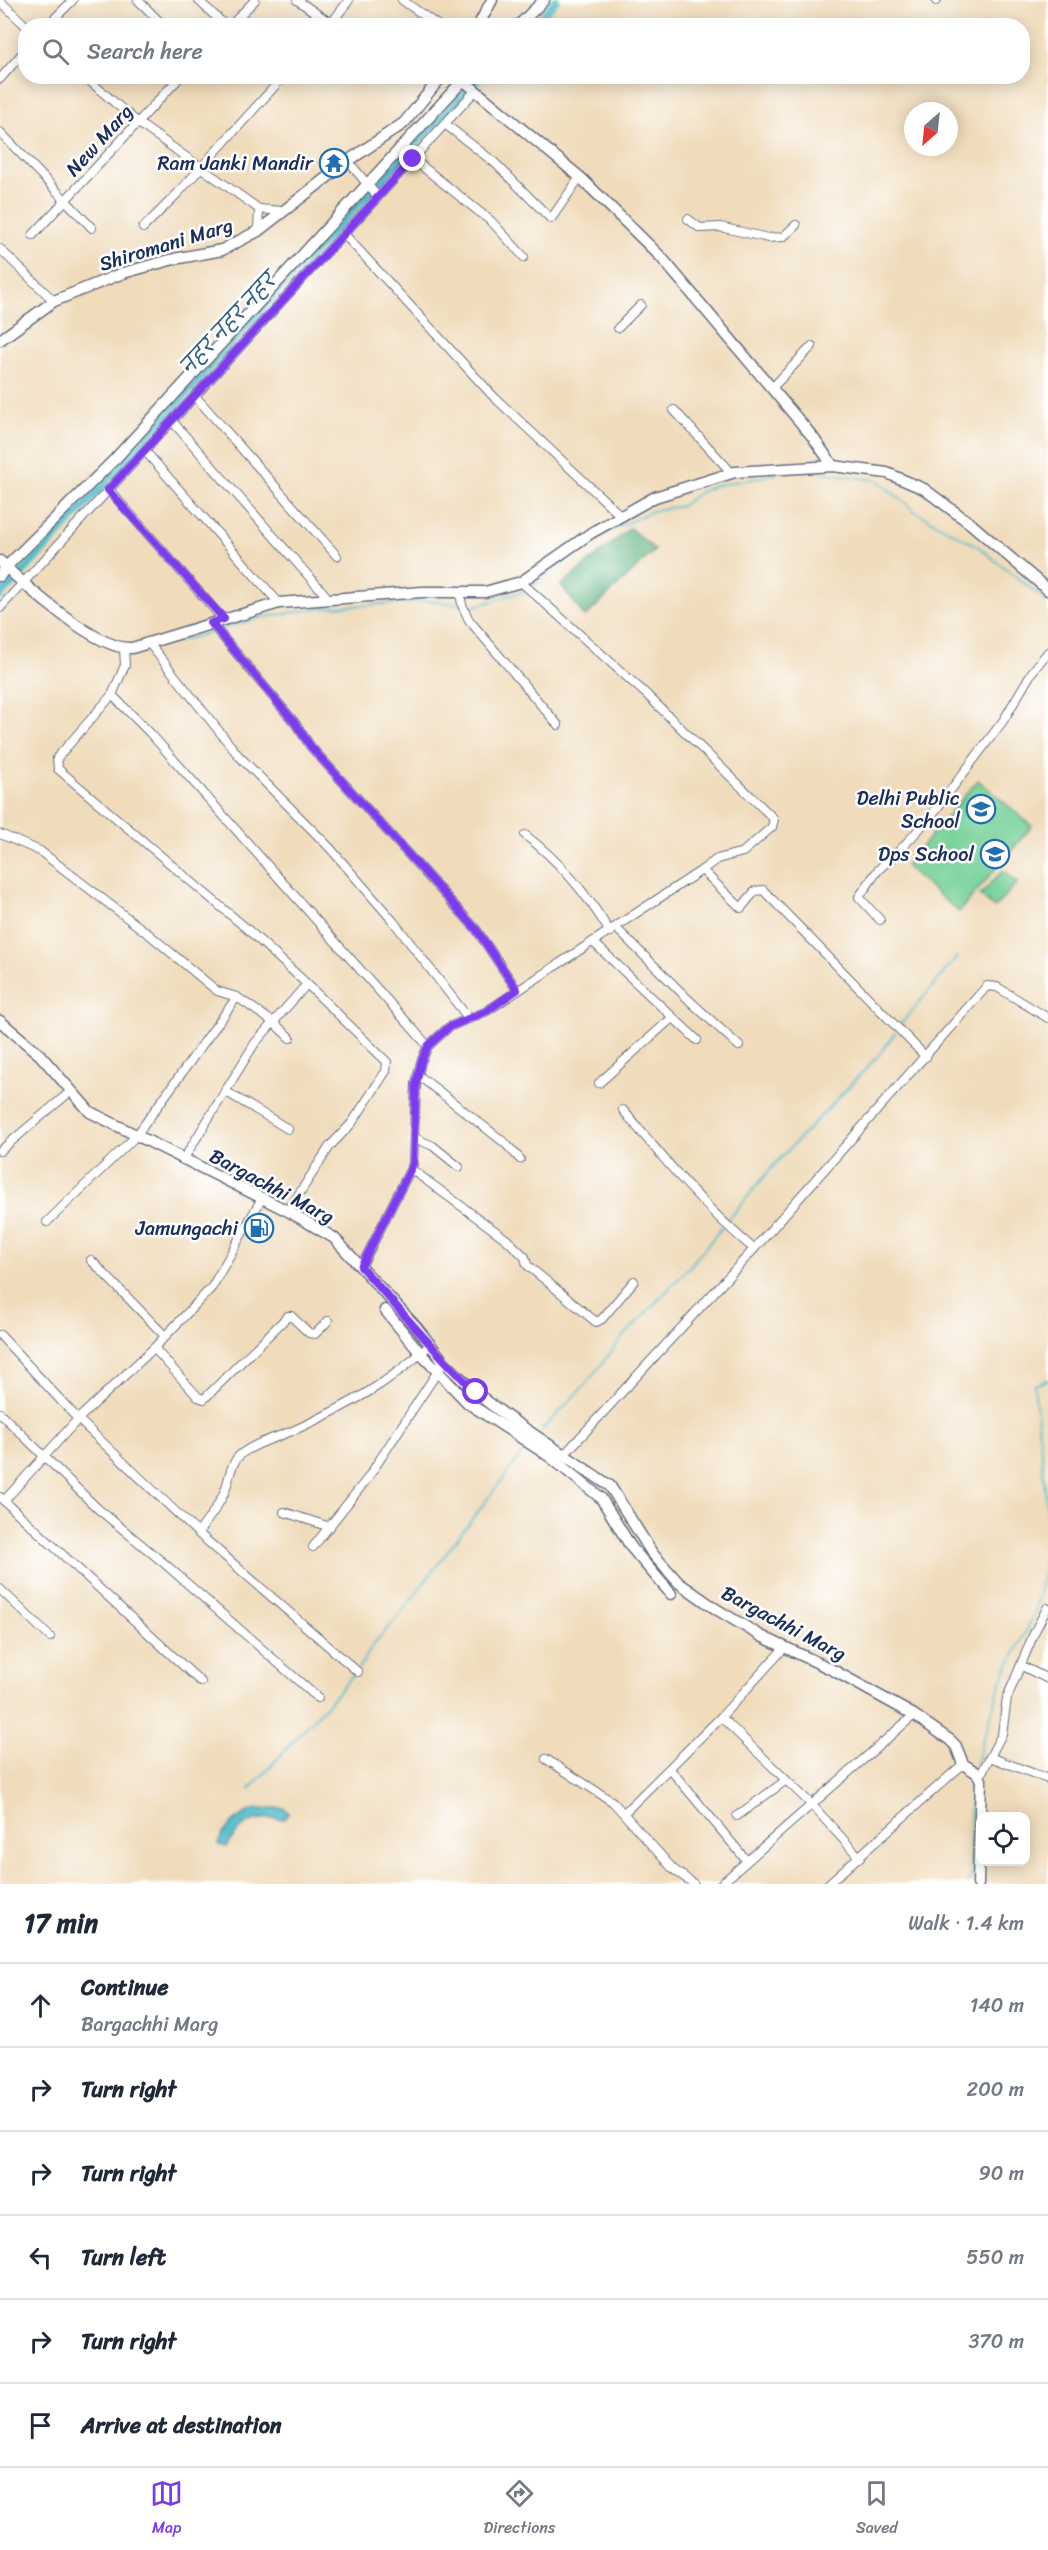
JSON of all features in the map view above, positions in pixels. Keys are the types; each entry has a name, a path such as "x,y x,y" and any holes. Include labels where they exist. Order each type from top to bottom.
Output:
{"street":[{"path":"55,18 73,0"},
{"path":"138,0 156,18"},
{"path":"198,0 219,18"},
{"path":"236,18 255,0"},
{"path":"297,0 322,18"},
{"path":"337,18 349,0"},
{"path":"402,0 428,18"},
{"path":"482,18 492,0"},
{"path":"526,18 544,0"},
{"path":"0,1 18,18"},
{"path":"0,79 18,58"},
{"path":"93,84 137,123 259,209 283,212"},
{"name":"New Marg","path":"33,235 174,84"},
{"path":"143,228 277,84"},
{"name":"Shiromani Marg","path":"0,340 54,301 123,273 174,259 222,250 258,231 348,161 404,123 437,84"},
{"path":"10,573 108,490 145,451 445,124 466,84"},
{"path":"0,608 10,573 368,184 466,84"},
{"path":"468,84 580,177 661,257 712,314 821,446 833,466"},
{"path":"445,124 495,163 552,219 580,177"},
{"path":"0,132 92,228"},
{"path":"413,159 492,222 524,256"},
{"path":"348,161 378,196"},
{"path":"258,231 259,209"},
{"path":"688,219 700,228 720,226 768,238 783,237 796,225"},
{"path":"344,234 494,396 621,516"},
{"path":"0,249 54,301"},
{"path":"618,328 641,305"},
{"path":"772,388 812,345"},
{"path":"195,396 337,556"},
{"path":"674,410 731,472"},
{"path":"172,421 328,598"},
{"path":"145,451 279,603"},
{"path":"10,573 87,631 123,649 279,603 328,598 485,592 521,582 591,533 655,497 731,472 833,466 887,473 924,489 972,524 1048,590"},
{"path":"108,490 224,619"},
{"path":"361,1267 411,1169 418,1075 428,1046 442,1031 487,1011 594,943 717,859 743,852 772,827 774,819 646,694 521,582"},
{"path":"460,592 469,620 558,725"},
{"path":"211,623 295,723 311,747 476,929 517,990"},
{"path":"148,642 238,755 330,848 393,921 469,1019"},
{"path":"123,649 125,665 112,695 57,758 58,769 246,928 387,1062 386,1071 352,1124 330,1146 288,1211"},
{"path":"880,920 859,897 878,870 931,816 1003,721 1032,672 1048,652"},
{"path":"112,695 150,733 428,1046"},
{"path":"0,834 40,851 151,936 217,992 237,997 273,1022 290,1038"},
{"path":"525,835 561,865 613,930 739,1046"},
{"path":"702,870 741,908 755,891 763,890 927,1057"},
{"path":"594,943 697,1040"},
{"path":"183,1160 255,1043 307,984"},
{"path":"563,1456 754,1249 927,1057 987,986 997,987 1048,1018"},
{"path":"47,1222 136,1136 237,997"},
{"path":"599,1083 672,1018"},
{"name":"Bargachhi Marg","path":"0,1022 40,1055 90,1112 288,1211 334,1238 417,1328 444,1362 484,1399 563,1456 610,1486 652,1553 679,1583 716,1609 784,1648 831,1669 914,1715 950,1740 956,1746 964,1765 979,1774"},
{"path":"418,1075 505,1143 520,1159"},
{"path":"0,1151 70,1091"},
{"path":"225,1091 288,1129"},
{"path":"623,1110 716,1216 754,1249"},
{"path":"415,1138 433,1146 459,1167"},
{"path":"411,1169 506,1239 525,1257 527,1265 596,1322 602,1319 634,1281"},
{"path":"201,1682 2,1499 78,1419 154,1348 212,1287 262,1198"},
{"path":"91,1260 164,1335"},
{"path":"385,1310 421,1354 468,1404 549,1456 602,1498 632,1547 671,1594"},
{"path":"154,1348 198,1397 204,1399 288,1316 291,1316 309,1333 315,1334 328,1321"},
{"path":"0,1335 78,1419 198,1533 358,1672"},
{"path":"198,1533 222,1497 230,1479 232,1464 240,1455 253,1446 298,1428 378,1388 430,1345"},
{"path":"313,1547 367,1479 444,1362"},
{"path":"0,1413 97,1508 165,1564 318,1698"},
{"path":"284,1512 330,1527"},
{"path":"0,1589 50,1637"},
{"path":"978,1884 979,1774 1002,1734 1007,1698 1047,1608"},
{"path":"624,1813 670,1769 784,1648"},
{"path":"1022,1666 1048,1679"},
{"path":"721,1884 914,1715"},
{"path":"720,1717 812,1805 860,1858"},
{"path":"990,1757 1048,1779"},
{"path":"546,1759 613,1802 673,1869 694,1884"},
{"path":"828,1884 964,1765"},
{"path":"670,1769 747,1861"},
{"path":"737,1816 785,1781"}],"green space":[{"path":"630,528 655,550 585,617 561,585"},
{"path":"978,780 1032,826 959,912 905,866"},
{"path":"1003,870 1017,883 994,908 980,895"}],"water":[{"path":"284,1808 289,1813 284,1819 265,1818 250,1822 238,1831 227,1847 219,1845 224,1832 247,1812"}],"waterway":[{"name":"नहर नहर नहर","path":"540,18 556,0"},
{"name":"नहर नहर नहर","path":"0,596 121,467 359,204 474,84"},
{"path":"818,472 877,480 916,512 977,546 1048,602"},
{"path":"532,587 588,542 639,517 655,510 682,506 695,495 713,486 777,474"},
{"path":"222,629 258,618 321,608 429,601 476,606 524,591"},
{"path":"161,646 212,632"},
{"path":"901,1024 958,956"},
{"path":"542,1430 585,1385 623,1337 684,1273 774,1165 878,1056 895,1033"},
{"path":"1048,1380 1034,1385 1048,1518"},
{"path":"358,1669 375,1642 394,1622 527,1447"},
{"path":"975,1766 1002,1679 1035,1613 1048,1549"},
{"path":"250,1789 356,1672"},
{"path":"967,1884 971,1879 970,1781 972,1774"}],"place":[{"name":"Ram Janki Mandir","path":"334,163"},
{"name":"Delhi Public School","path":"981,809"},
{"name":"Dps School","path":"995,854"},
{"name":"Jamungachi","path":"259,1228"}],"route":[{"path":"413,159 108,490 224,619 211,623 295,723 311,747 476,929 517,990 487,1011 442,1031 428,1046 421,1062 416,1084 413,1164 361,1267 417,1328 444,1362 476,1392"}]}
